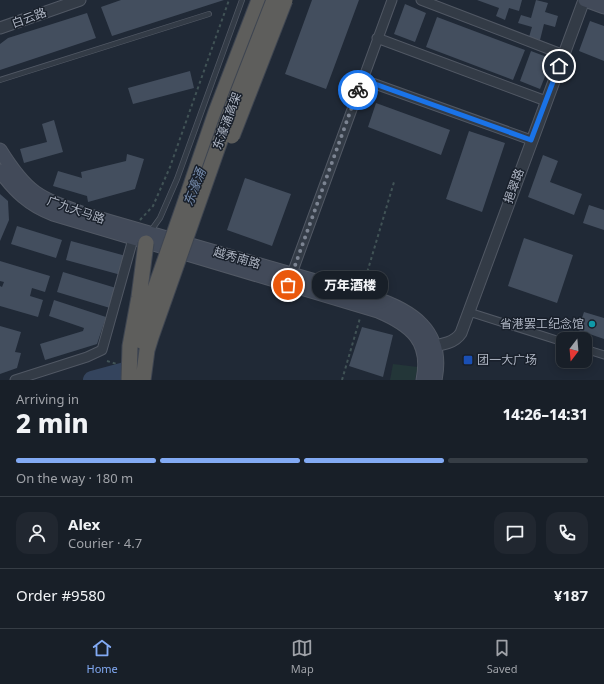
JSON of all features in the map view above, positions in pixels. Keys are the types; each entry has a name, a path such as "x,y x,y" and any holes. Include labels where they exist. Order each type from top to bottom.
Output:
{"highway":[{"name":"东濠涌高架","path":"140,380 140,351 149,306 216,112 259,0"},
{"name":"东濠涌高架","path":"143,380 147,350 151,337 191,249 229,114 274,0"},
{"path":"191,249 285,0"},
{"path":"129,380 130,346 140,297 140,236"}],"main road":[{"path":"585,0 604,7"},
{"name":"广九大马路","path":"0,150 24,184 44,199 140,236"},
{"name":"广九大马路","path":"0,171 17,192 39,209 140,236"},
{"name":"越秀南路","path":"140,236 191,249 290,280 362,300 400,321 429,346 438,358 435,380"},
{"name":"越秀南路","path":"423,380 429,346"}],"street":[{"name":"白云路","path":"0,28 80,0"},
{"path":"290,280 361,79 392,0"},
{"path":"421,0 564,55"},
{"name":"挹翠路","path":"429,346 451,342 457,338 469,312 531,140 585,0"},
{"path":"377,38 546,101"},
{"path":"361,79 531,140"},
{"path":"15,380 88,357 102,350 140,236"},
{"path":"469,312 556,340"},
{"path":"592,351 604,355"}],"lane":[{"path":"140,236 160,218 177,179 242,0"},
{"path":"0,80 209,14"}],"path":[{"path":"140,236 170,166 229,0"},
{"path":"342,380 394,182"}],"shaded area":[{"path":"393,364 418,367 415,380 390,380"}],"building":[{"path":"121,0 224,0 112,36 101,7"},
{"path":"312,0 359,0 326,89 285,74"},
{"path":"477,0 522,0 519,11 509,8 505,20 496,16 499,8"},
{"path":"536,0 548,3 545,12 558,16 555,27 544,24 540,40 529,37 532,27 518,23 521,15 531,18"},
{"path":"405,4 426,13 415,42 394,34"},
{"path":"87,13 96,38 0,70 0,44 8,38"},
{"path":"437,17 525,50 513,80 426,47"},
{"path":"590,21 604,26 604,61 579,51"},
{"path":"531,51 552,59 540,89 520,81"},
{"path":"190,71 194,88 133,104 128,88"},
{"path":"376,103 450,130 441,155 368,127"},
{"path":"54,120 63,152 24,163 20,149 47,142 42,124"},
{"path":"469,131 505,143 482,212 446,199"},
{"path":"127,154 144,159 135,189 88,202 87,196 53,186 58,171 82,178 81,172 126,161"},
{"path":"543,155 558,161 550,182 582,194 574,215 528,197"},
{"path":"245,178 291,194 272,246 227,230"},
{"path":"0,194 8,201 9,220 0,241"},
{"path":"589,205 604,210 604,230 583,223"},
{"path":"17,226 62,240 56,258 11,244"},
{"path":"524,238 573,255 557,303 508,286"},
{"path":"71,241 126,256 121,275 66,260"},
{"path":"0,261 50,276 45,292 32,288 30,296 43,300 38,317 0,306 0,286 2,287 4,282 0,281"},
{"path":"63,272 116,288 110,308 57,292"},
{"path":"54,300 106,317 97,344 45,360 40,344 83,331 84,328 49,316"},
{"name":"省港罢工纪念馆","path":"584,312 604,318 604,339 592,335 592,332 578,330"},
{"path":"0,326 21,332 15,352 21,353 17,368 0,374"},
{"path":"362,327 393,335 383,377 349,366"}],"waterway":[{"path":"92,380 140,367"}],"way so far":[{"path":"288,285 358,90"}],"place":[{"name":"万年酒楼","path":"288,285"},
{"name":"省港罢工纪念馆","path":"592,324"},
{"name":"团一大广场","path":"468,360"}],"route":[{"path":"358,90 361,79 531,140 559,66"}],"water label":[{"name":"东濠涌","path":"194,187"}]}
